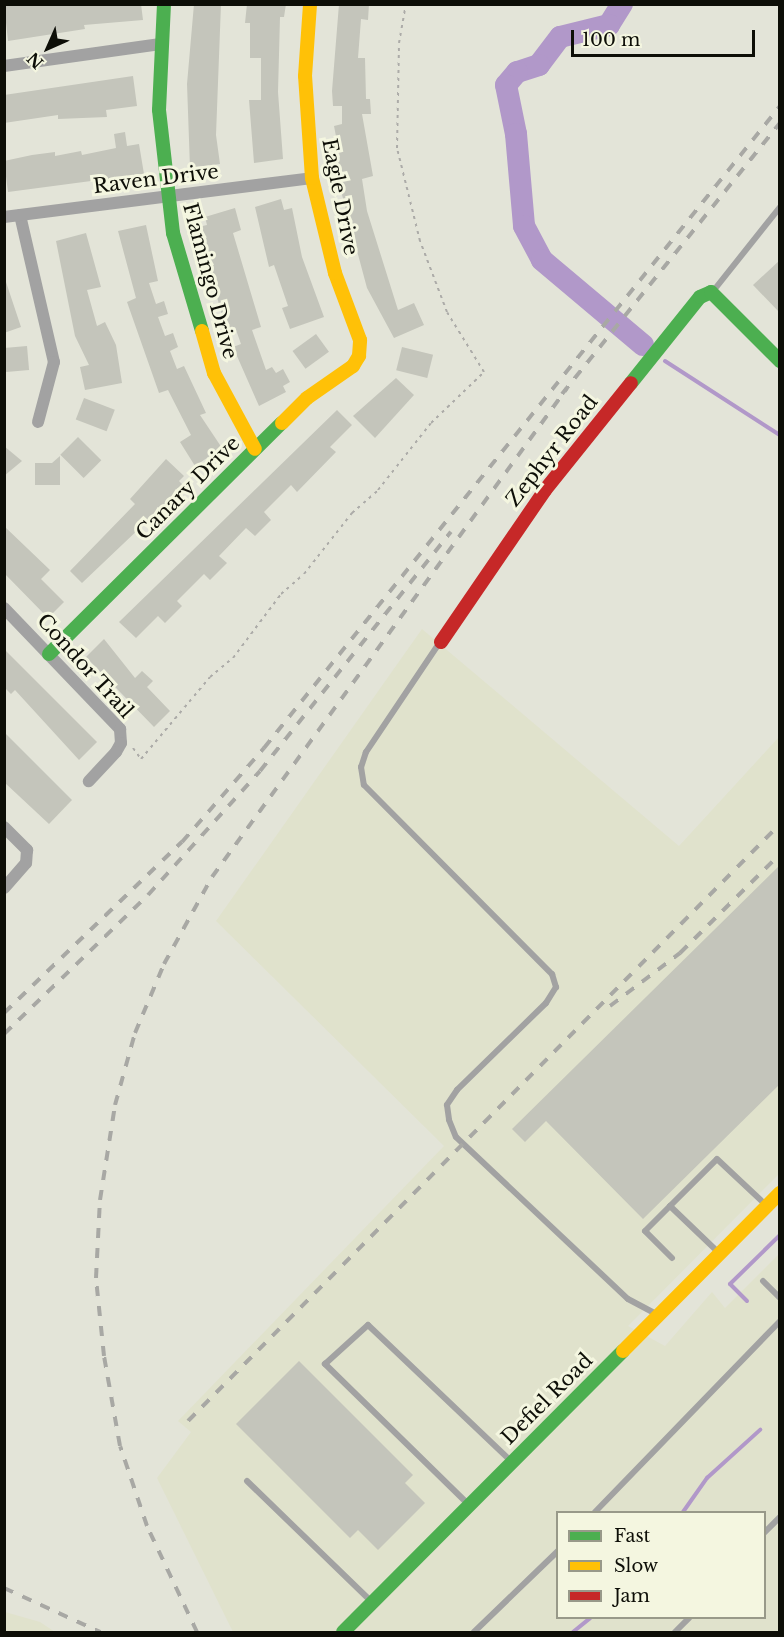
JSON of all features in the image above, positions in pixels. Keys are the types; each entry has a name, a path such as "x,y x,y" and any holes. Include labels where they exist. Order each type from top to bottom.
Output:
{"street":[{"name":"Flamingo Drive","path":"164,4 160,44 160,137 167,198 202,339 229,404 255,449"},
{"name":"Eagle Drive","path":"310,4 305,76 312,178 328,251 360,340 359,356"},
{"path":"4,66 160,44"},
{"name":"Raven Drive","path":"4,217 312,178"},
{"path":"20,215 54,362 38,422"},
{"path":"709,293 780,361"},
{"name":"Zephyr Road","path":"441,642 545,490 693,303 709,293"},
{"name":"Canary Drive","path":"49,654 307,398 353,366 359,356"},
{"name":"Condor Trail","path":"4,608 116,723 122,735 116,752 89,781"},
{"path":"4,828 27,850 26,863 4,888"},
{"name":"Defiel Road","path":"343,1632 780,1193"}],"lane":[{"path":"709,293 780,207"},
{"path":"441,642 366,752 361,767 364,785 552,974 556,987 546,1003 457,1090 447,1105 449,1120 459,1140 628,1299 658,1315"},
{"path":"672,1258 645,1231 717,1158 767,1206"},
{"path":"670,1206 719,1253"},
{"path":"763,1281 780,1298"},
{"path":"596,1511 780,1320"},
{"path":"470,1506 325,1364 368,1324 512,1462"},
{"path":"247,1481 373,1602"},
{"path":"766,1532 780,1517"},
{"path":"474,1632 556,1553"},
{"path":"675,1632 686,1619"}],"path":[{"path":"133,740 132,751 141,759 210,678 233,658 281,594 304,574 352,513 378,490 431,423 484,372 447,312 420,241 398,148 399,43 406,4"}],"shaded area":[{"path":"422,629 679,846 779,737 779,1174 628,1326 665,1346 712,1292 725,1308 779,1254 779,1632 233,1632 157,1478 191,1432 178,1421 444,1146 216,921"},
{"path":"5,1612 40,1622 55,1632 5,1632"}],"building":[{"path":"4,4 141,4 143,20 84,25 85,29 8,41"},
{"path":"194,4 221,4 216,135 220,164 190,168 187,84"},
{"path":"247,4 286,4 284,17 280,17 278,92 283,159 254,163 249,100 261,100 261,58 250,58 250,23 245,23"},
{"path":"339,4 369,4 368,20 361,19 358,58 365,58 366,99 370,99 371,114 362,114 373,176 362,179 367,211 398,310 414,303 424,325 394,338 367,288 341,191 336,158 340,157 334,126 342,124 342,106 333,106 332,91"},
{"path":"133,76 137,106 106,110 107,117 58,119 58,115 4,123 4,95"},
{"path":"125,132 127,146 139,144 144,174 8,192 4,161 55,152 55,156 81,151 82,155 116,148 114,134"},
{"path":"281,199 284,210 292,208 302,257 324,317 290,329 282,308 288,306 274,265 269,267 255,207"},
{"path":"235,208 241,230 233,233 261,327 252,330 266,370 272,367 276,373 283,369 290,382 283,386 286,392 259,406 233,347 241,344 235,327 226,330 198,227 207,225 205,217"},
{"path":"146,225 158,281 149,283 156,304 164,301 168,314 158,317 165,336 173,333 178,347 170,351 177,369 184,366 206,413 200,415 222,448 195,466 180,442 191,435 168,390 159,393 127,302 136,298 118,231"},
{"path":"86,233 101,287 87,290 97,326 105,322 116,345 122,383 85,390 80,367 89,365 75,336 56,241"},
{"path":"780,260 780,313 753,285"},
{"path":"6,282 21,327 4,333 4,283"},
{"path":"316,334 329,352 305,369 293,351"},
{"path":"27,346 29,370 6,372 4,348"},
{"path":"402,347 433,355 427,378 396,370"},
{"path":"396,378 414,395 375,438 353,416"},
{"path":"84,398 115,410 107,431 76,419"},
{"path":"337,410 352,425 330,447 336,452 297,492 291,485 264,512 271,520 255,536 246,528 219,556 227,563 210,580 204,574 177,601 182,606 165,623 158,616 136,638 119,622"},
{"path":"78,437 101,460 84,478 60,455"},
{"path":"4,446 22,461 4,476"},
{"path":"60,456 60,485 35,485 35,463 52,463"},
{"path":"166,459 184,476 179,481 184,486 82,583 70,571 135,504 130,499"},
{"path":"4,526 50,570 41,579 64,602 48,618 4,573"},
{"path":"104,639 135,678 142,671 153,681 147,687 170,711 154,727 86,657"},
{"path":"4,649 97,742 79,760 15,690 11,694 4,687"},
{"path":"4,732 72,800 49,824 4,782"},
{"path":"780,865 780,1084 643,1219 546,1121 525,1142 512,1129"},
{"path":"299,1361 413,1475 405,1483 425,1503 378,1550 358,1530 350,1538 236,1424"}],"waterway":[{"path":"622,4 609,25 560,37 539,65 517,72 506,85 516,134 524,226 542,260 643,345"},
{"path":"665,361 780,435"},
{"path":"747,1301 730,1284 780,1235"},
{"path":"684,1511 707,1478 760,1430"},
{"path":"573,1632 589,1619"}],"railway":[{"path":"4,1013 182,842 264,748 780,106"},
{"path":"562,394 780,123"},
{"path":"197,1632 147,1526 120,1446 104,1356 96,1278 100,1200 115,1105 135,1033 164,964 212,877 567,388"},
{"path":"4,1034 148,895 260,771 451,532"},
{"path":"188,1421 780,824"},
{"path":"610,1006 680,953 780,854"},
{"path":"4,1588 100,1632"}],"traffic: fast":[{"path":"164,4 159,110 173,233 202,331"},
{"path":"631,383 700,297 711,292 780,361"},
{"path":"49,654 282,423"},
{"path":"343,1632 623,1351"}],"traffic: slow":[{"path":"282,423 307,398 353,366 359,356 360,340 335,273 312,178 305,76 310,4"},
{"path":"202,331 214,373 255,449"},
{"path":"623,1351 780,1193"}],"traffic: jam":[{"path":"441,642 545,490 631,383"}]}
